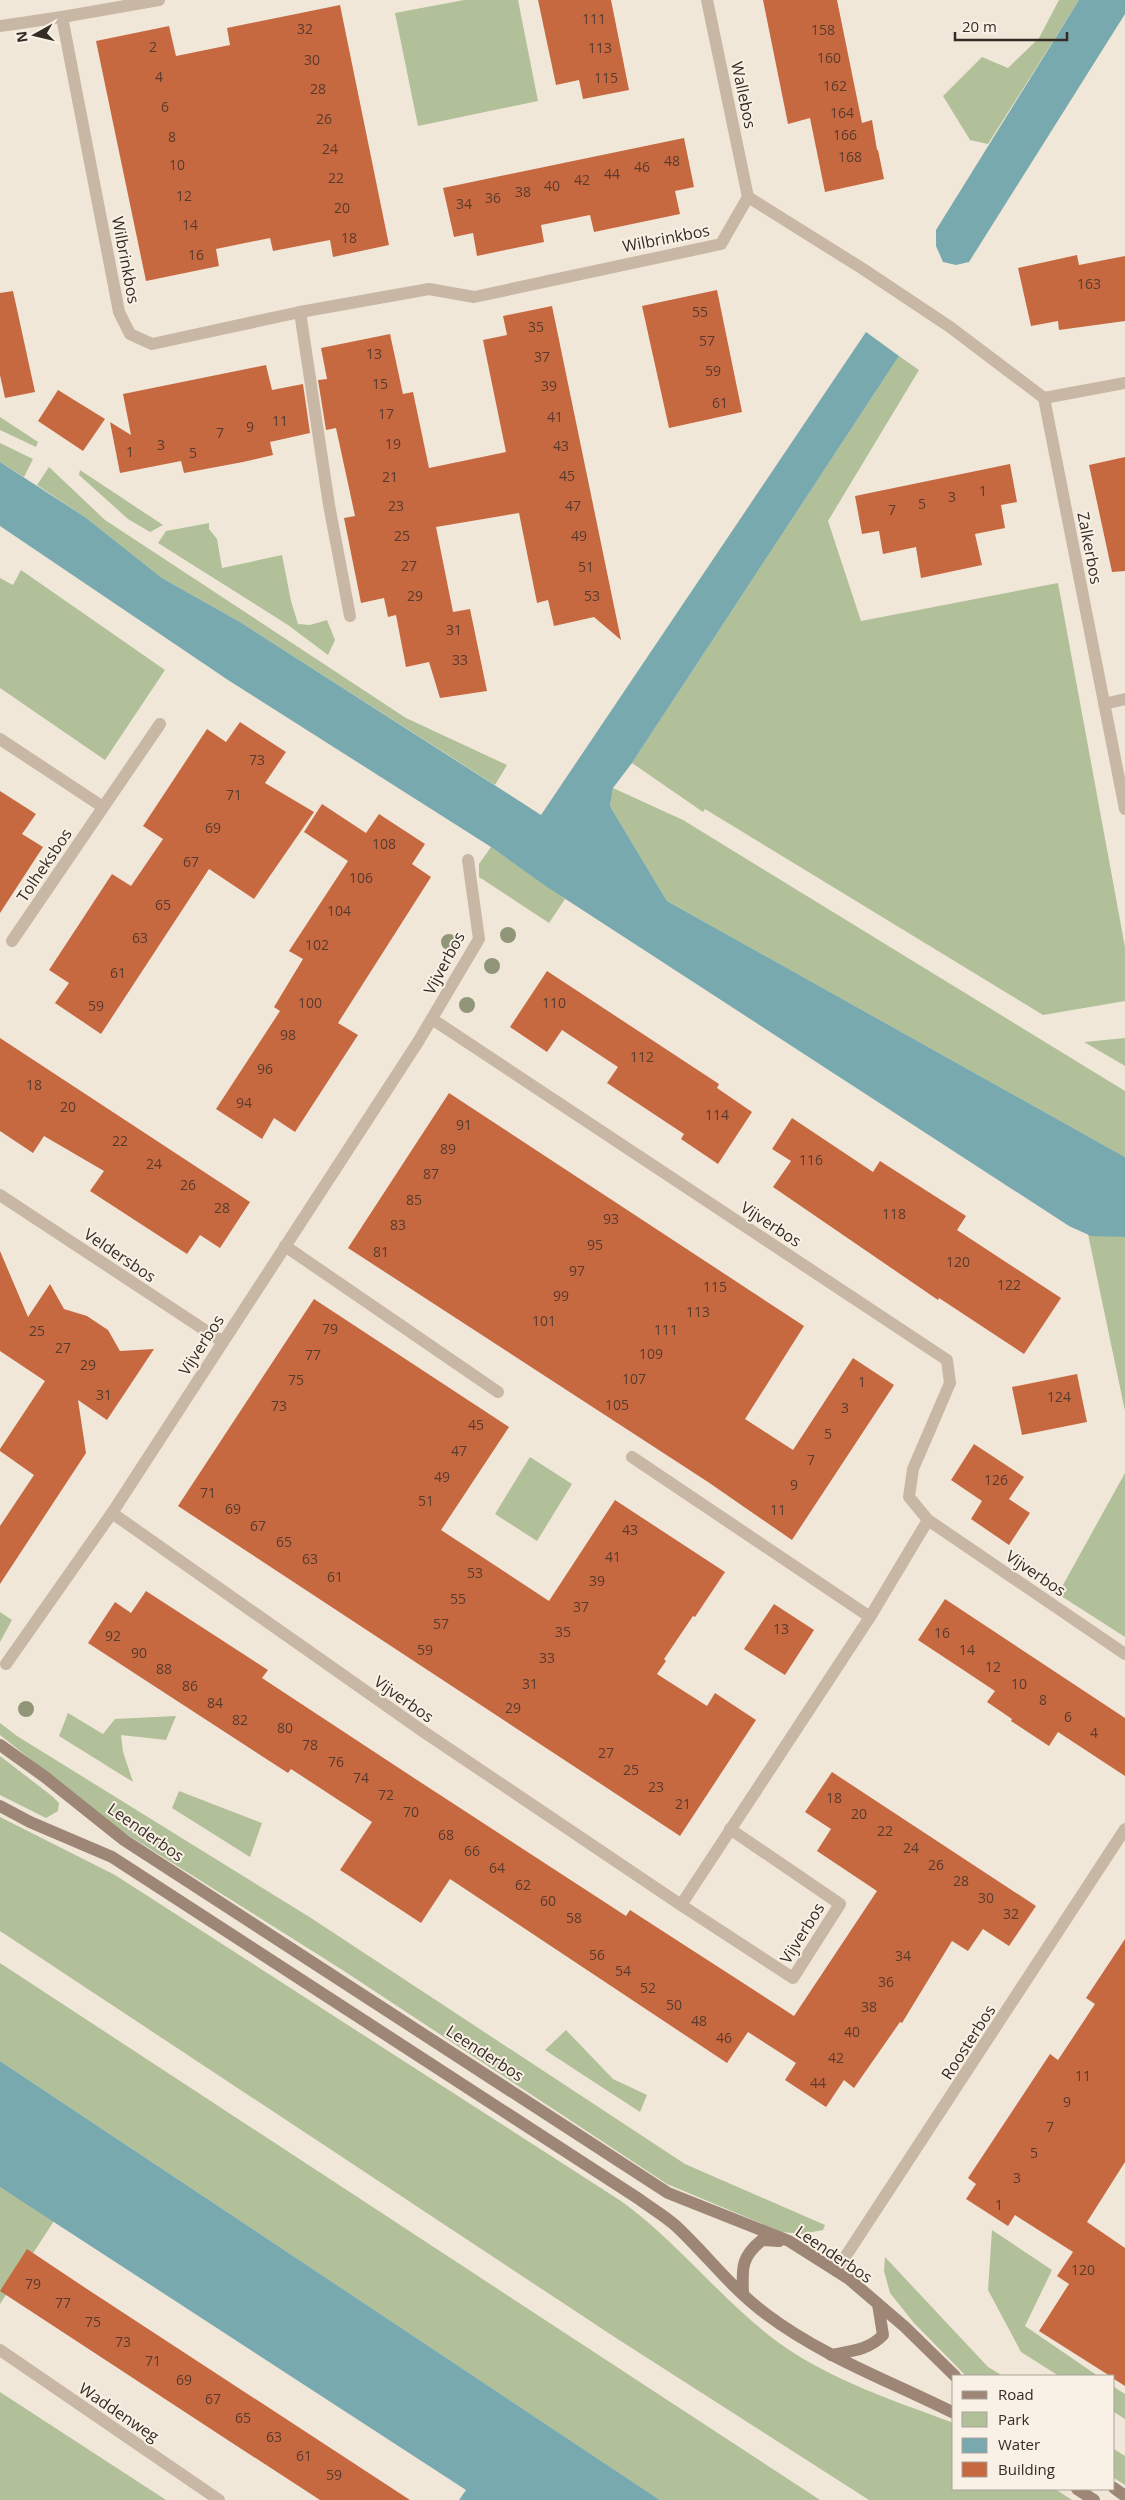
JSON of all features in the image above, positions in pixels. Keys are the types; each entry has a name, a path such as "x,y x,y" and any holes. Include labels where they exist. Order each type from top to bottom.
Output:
{"main road":[{"name":"Leenderbos","path":"0,1745 45,1777 124,1840 668,2193 789,2241 836,2271 905,2327 954,2375"},
{"path":"0,1806 30,1822 112,1857 639,2199 675,2226 765,2313 831,2355 952,2412"},
{"path":"743,2293 742,2267 749,2251 762,2240 789,2241"},
{"path":"831,2355 859,2350 875,2344 883,2335 878,2304"},
{"path":"1079,2490 1094,2500"}],"street":[{"path":"0,26 62,18 159,0"},
{"name":"Wallebos","path":"707,0 748,197"},
{"name":"Wilbrinkbos","path":"62,18 120,312 130,334 152,344 300,312 429,289 474,296 721,244 748,197"},
{"path":"748,197 863,268 950,327 1044,398 1125,384"},
{"path":"300,312 329,505 350,616"},
{"name":"Zalkerbos","path":"1044,398 1125,809"},
{"path":"1104,704 1125,699"},
{"name":"Tolheksbos","path":"12,941 160,724"},
{"path":"0,739 103,807"},
{"name":"Vijverbos","path":"6,1664 112,1513 432,1019 479,939 468,860"},
{"name":"Vijverbos","path":"432,1019 947,1360 950,1382 913,1469 909,1496 928,1520 1125,1654"},
{"name":"Veldersbos","path":"0,1195 223,1342"},
{"path":"285,1246 498,1392"},
{"path":"632,1457 870,1617"},
{"name":"Vijverbos","path":"112,1513 416,1727 793,1978 840,1904 730,1829"},
{"path":"681,1905 870,1617 928,1520"},
{"name":"Roosterbos","path":"836,2271 1125,1829"},
{"name":"Waddenweg","path":"0,2350 220,2500"}],"green space":[{"path":"464,0 518,0 538,101 418,126 395,13"},
{"path":"1059,0 1079,0 988,144 970,140 943,96 982,57 1008,68 1039,38"},
{"path":"899,356 919,370 828,521 861,621 1058,583 1125,947 1125,1001 1043,1015 705,809 703,812 632,763"},
{"path":"0,417 38,442 36,447 0,430"},
{"path":"0,443 33,459 24,477 0,462"},
{"path":"49,467 105,520 406,718 507,765 495,785 240,622 162,578 85,517 37,485"},
{"path":"80,470 163,525 150,532 128,519 79,475"},
{"path":"209,523 209,529 217,539 222,568 282,555 291,601 298,624 310,625 327,620 335,640 328,655 288,625 158,543 166,531"},
{"path":"21,570 165,670 105,760 0,688 0,578 13,585"},
{"path":"613,788 683,820 1125,1091 1125,1157 667,901 610,806"},
{"path":"491,847 565,899 549,923 479,877 479,864"},
{"path":"1125,1038 1125,1066 1084,1042"},
{"path":"1088,1234 1125,1237 1125,1411"},
{"path":"530,1457 572,1484 537,1541 495,1514"},
{"path":"1125,1473 1125,1637 1058,1594"},
{"path":"0,1612 12,1620 0,1642"},
{"path":"68,1713 103,1734 115,1719 176,1716 166,1740 121,1735 123,1752 133,1782 59,1736"},
{"path":"0,1723 17,1736 311,1918 685,2164 825,2225 823,2230 802,2234 782,2232 667,2184 344,1971 120,1830 0,1735"},
{"path":"0,1756 52,1796 59,1803 58,1811 46,1818 0,1795"},
{"path":"179,1791 262,1823 250,1857 172,1808"},
{"path":"0,1817 115,1875 621,2201 662,2235 758,2327 799,2356 864,2389 952,2422 952,2490 1057,2490 1072,2500 869,2500 616,2338 0,1931"},
{"path":"0,1963 820,2500 660,2500 0,2061"},
{"path":"566,2030 613,2079 647,2095 640,2112 545,2050"},
{"path":"0,2187 54,2221 0,2304"},
{"path":"992,2230 1052,2270 1025,2326 1097,2375 1057,2375 1021,2352 988,2290"},
{"path":"885,2257 988,2367 1001,2375 965,2375 914,2323 890,2293 884,2271"},
{"path":"1115,2388 1125,2394 1125,2419 1115,2413"},
{"path":"0,2392 166,2500 0,2500"},
{"path":"1115,2450 1125,2456 1125,2485 1115,2479"}],"water":[{"path":"1079,0 1125,0 1125,14 969,262 956,265 943,262 936,246 936,230"},
{"path":"866,332 899,356 632,763 613,788 610,806 667,901 1125,1157 1125,1237 1091,1236 1069,1226 547,887 491,847 228,680 0,526 0,462 85,517 162,578 240,622 541,815"},
{"path":"0,2061 660,2500 459,2500 466,2490 0,2187"}],"building":[{"path":"538,0 611,0 629,90 583,99 579,80 556,85"},
{"path":"763,0 837,0 862,123 872,120 884,179 825,192 810,118 788,124"},
{"path":"340,5 389,245 333,257 330,240 273,251 270,238 216,249 219,266 146,281 96,41 169,26 176,56 230,45 227,28"},
{"path":"684,138 694,187 675,191 680,214 594,232 590,215 541,225 544,242 477,256 473,233 454,237 443,188"},
{"path":"1077,255 1079,265 1125,256 1125,321 1059,330 1058,321 1031,326 1018,268"},
{"path":"717,290 742,412 669,428 642,306"},
{"path":"13,291 35,392 5,398 0,375 0,293"},
{"path":"552,306 621,640 594,617 554,626 548,600 537,603 519,513 436,527 453,612 470,609 487,691 440,698 429,662 406,667 396,615 388,617 384,598 361,603 344,518 355,516 336,428 326,430 318,380 327,379 321,348 390,334 403,394 413,392 429,468 506,452 483,340 507,335 503,316"},
{"path":"266,365 272,390 303,384 310,433 270,442 273,455 243,462 184,473 181,461 120,473 110,422 131,435 123,394"},
{"path":"58,390 105,419 83,451 38,421"},
{"path":"1125,457 1125,571 1112,572 1089,465"},
{"path":"1010,464 1017,502 1001,505 1005,528 975,534 982,565 921,578 916,547 883,554 879,531 862,534 855,496"},
{"path":"240,722 286,752 265,783 314,812 254,899 209,869 101,1034 55,1003 69,983 49,970 112,874 131,886 163,839 143,826 207,729 226,742"},
{"path":"0,791 36,814 22,834 43,847 0,913"},
{"path":"322,804 366,833 379,814 425,844 412,864 431,877 338,1023 358,1035 295,1132 274,1118 262,1139 216,1109 280,1011 274,1007 303,959 289,951 348,861 304,832"},
{"path":"547,971 719,1084 717,1088 752,1112 718,1164 681,1139 684,1134 607,1083 618,1067 562,1030 547,1052 510,1027"},
{"path":"0,1038 250,1202 220,1248 200,1235 187,1254 90,1191 104,1171 44,1136 33,1153 0,1131"},
{"path":"449,1093 804,1326 745,1419 793,1450 853,1358 894,1385 792,1540 708,1482 348,1248"},
{"path":"792,1118 873,1172 880,1161 966,1216 957,1230 1061,1298 1024,1354 939,1298 938,1300 773,1187 791,1161 772,1149"},
{"path":"0,1251 28,1317 50,1284 64,1309 87,1316 108,1330 120,1351 154,1349 107,1420 78,1400 86,1453 0,1584 0,1526 34,1475 0,1451 0,1449 45,1381 0,1351"},
{"path":"314,1299 509,1427 441,1530 549,1601 615,1500 725,1572 664,1659 666,1661 657,1674 707,1706 715,1693 756,1720 680,1836 178,1506"},
{"path":"1077,1374 1087,1422 1022,1435 1012,1387"},
{"path":"974,1444 1024,1477 1009,1499 1030,1513 1009,1545 971,1519 982,1501 951,1480"},
{"path":"146,1591 268,1670 262,1678 414,1778 626,1916 630,1910 794,2016 877,1891 817,1851 831,1829 805,1812 832,1772 1036,1906 1009,1946 983,1929 968,1951 952,1941 902,2023 900,2022 854,2088 844,2080 826,2107 785,2080 796,2063 748,2032 727,2063 450,1879 421,1923 340,1870 372,1822 291,1769 288,1773 88,1643 115,1602 131,1613"},
{"path":"945,1599 1125,1718 1125,1776 1058,1732 1049,1746 1011,1721 1012,1719 987,1702 995,1691 918,1640"},
{"path":"774,1604 814,1630 785,1675 744,1649"},
{"path":"1125,1939 1125,2162 1087,2222 1125,2248 1125,2386 1115,2380 1115,2375 1108,2375 1039,2331 1069,2284 1057,2276 1073,2252 1015,2215 1008,2226 966,2199 976,2184 968,2178 1050,2054 1058,2060 1095,2004 1086,1998"},
{"path":"27,2249 410,2500 320,2500 0,2291"}]}
